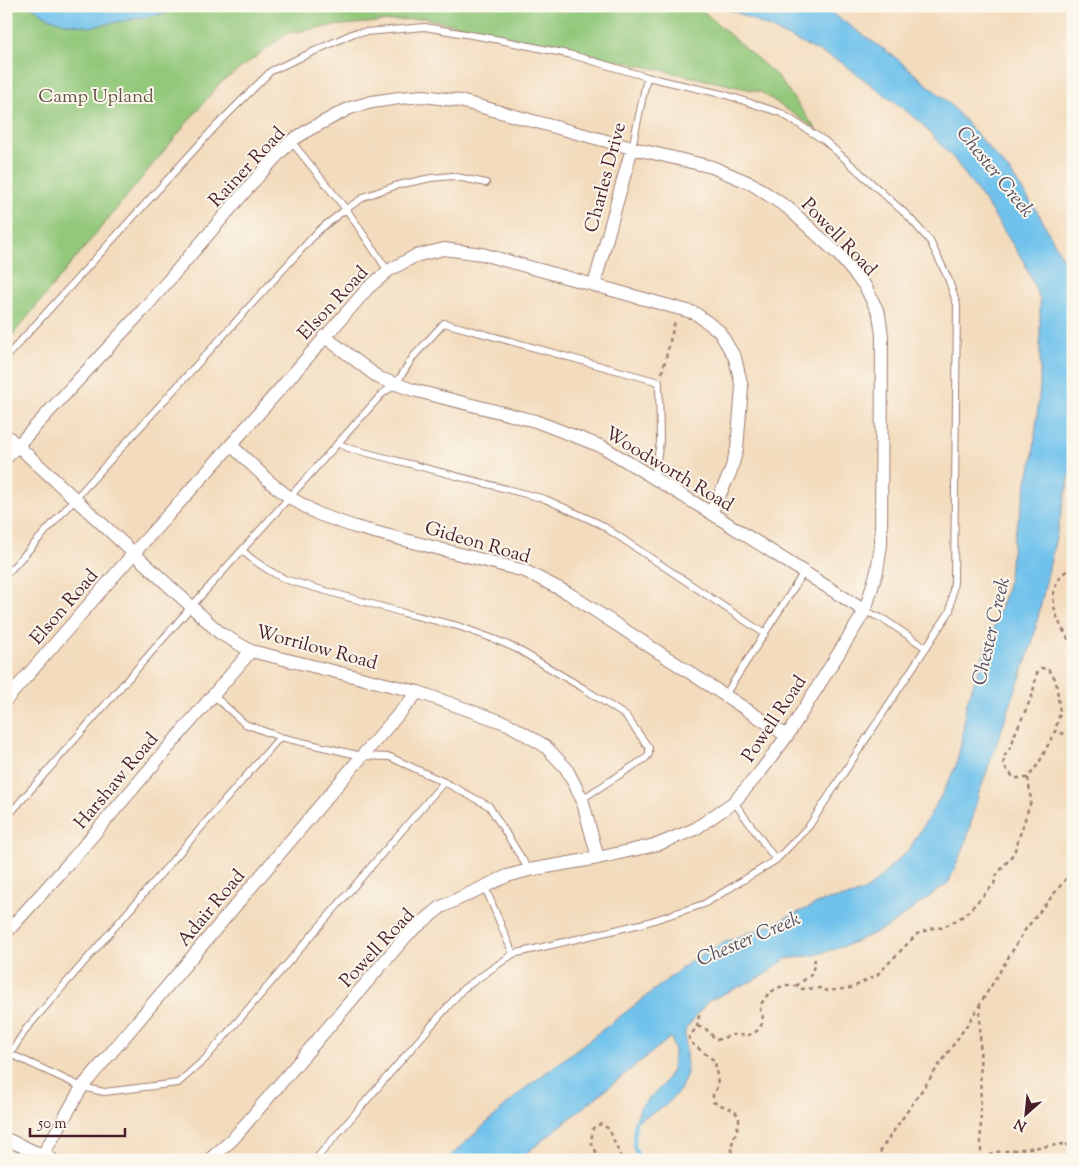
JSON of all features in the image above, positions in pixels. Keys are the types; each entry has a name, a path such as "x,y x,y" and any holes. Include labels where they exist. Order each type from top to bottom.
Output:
{"street":[{"name":"Rainer Road","path":"6,458 143,310 261,173 291,142 310,129 350,108 372,102 424,96 460,101 632,148"},
{"name":"Charles Drive","path":"594,285 632,148"},
{"name":"Powell Road","path":"209,1160 232,1140 408,934 441,907 507,876 659,844 695,829 734,802 761,771 787,736 865,611 877,571 881,545 882,344 879,314 865,286 838,254 788,208 752,184 712,168 632,148"},
{"name":"Elson Road","path":"6,700 368,288 388,270 415,256 444,249 482,254 695,313 719,331 735,358 742,387 737,449 730,473 711,513"},
{"name":"Woodworth Road","path":"324,336 379,378 413,390 535,421 603,447 865,611"},
{"name":"Worrilow Road","path":"6,435 190,607 220,633 250,651 418,692 508,724 545,746 566,768 582,799 598,858"},
{"name":"Gideon Road","path":"231,445 271,483 289,497 318,514 355,527 525,571 568,593 787,736"},
{"name":"Harshaw Road","path":"6,933 70,862 250,651"},
{"name":"Adair Road","path":"45,1158 82,1087 418,692"},
{"path":"6,1139 45,1158"}],"lane":[{"path":"6,357 216,126 271,71 354,33 425,27 500,40 572,56 647,77 726,95 781,113 825,141 908,216 930,241 948,278 957,305 954,581 950,611 809,826 776,860 704,904 645,923 512,954 462,990 315,1160"},
{"name":"Charles Drive","path":"632,148 647,77"},
{"path":"291,142 346,209 388,270"},
{"path":"6,575 319,230 366,196 398,185 452,176 486,183"},
{"path":"6,818 190,607 382,394 396,384 413,357 444,323 659,382 660,442 654,478"},
{"path":"338,443 348,448 545,499 600,524 765,634"},
{"path":"242,550 255,563 287,580 458,626 494,639 583,688 626,716 645,741 649,748 649,754 646,758 582,799"},
{"path":"725,695 804,572"},
{"name":"Woodworth Road","path":"865,611 885,620 926,648"},
{"path":"213,695 245,724 280,738 362,756 390,757 444,782 489,806 529,870"},
{"path":"280,738 26,1029 8,1053 82,1087 104,1092 178,1084 205,1059 444,782"},
{"path":"734,802 776,860"},
{"path":"485,887 512,954"}],"path":[{"path":"659,382 678,308"},
{"path":"1073,566 1058,578 1053,591 1054,605 1061,629 1073,646"},
{"path":"1061,629 1073,635"},
{"path":"697,1027 702,1026 707,1029 716,1040 734,1034 748,1035 754,1033 762,1022 761,1004 768,994 777,988 796,986 801,989 822,988 827,991 851,988 877,975 917,934 936,927 942,928 966,915 994,884 996,876 1014,853 1031,800 1028,778 1039,763 1055,731 1060,713 1056,680 1048,669 1041,668 1036,673 1032,696 1003,765 1014,778 1028,778"},
{"path":"1055,731 1073,737"},
{"path":"877,1160 882,1148 980,1004 1025,930 1073,870"},
{"path":"796,986 812,974 815,959"},
{"path":"980,1004 981,1160 998,1152 1073,1143"},
{"path":"700,1011 697,1027 690,1037 690,1042 715,1061 718,1085 713,1095 713,1102 733,1110 739,1116 739,1123 730,1147 735,1160"},
{"path":"600,1160 591,1142 592,1128 600,1124 609,1129 622,1160"},
{"path":"1066,1144 1073,1151"}],"green space":[{"name":"Camp Upland","path":"6,6 697,6 778,77 816,129 761,92 424,18 331,26 288,33 219,84 6,343"}],"water":[{"path":"31,6 181,6 167,13 90,27 65,23 47,17"},
{"name":"Chester Creek","path":"717,6 816,6 830,12 895,57 950,104 1010,172 1040,216 1073,278 1073,461 1032,644 978,796 965,845 948,883 888,927 845,946 815,955 785,959 765,975 708,1001 685,1030 687,1073 680,1090 665,1106 635,1122 641,1106 662,1086 672,1070 674,1051 671,1037 518,1160 446,1160 523,1090 689,962 722,943 768,926 823,901 850,896 867,890 910,848 941,796 956,766 962,739 966,705 1007,589 1014,537 1033,457 1040,386 1040,300 1024,262 988,206 954,159 918,120 841,62 738,13"}],"waterway":[{"path":"637,1119 635,1122 634,1147 640,1160"}]}
